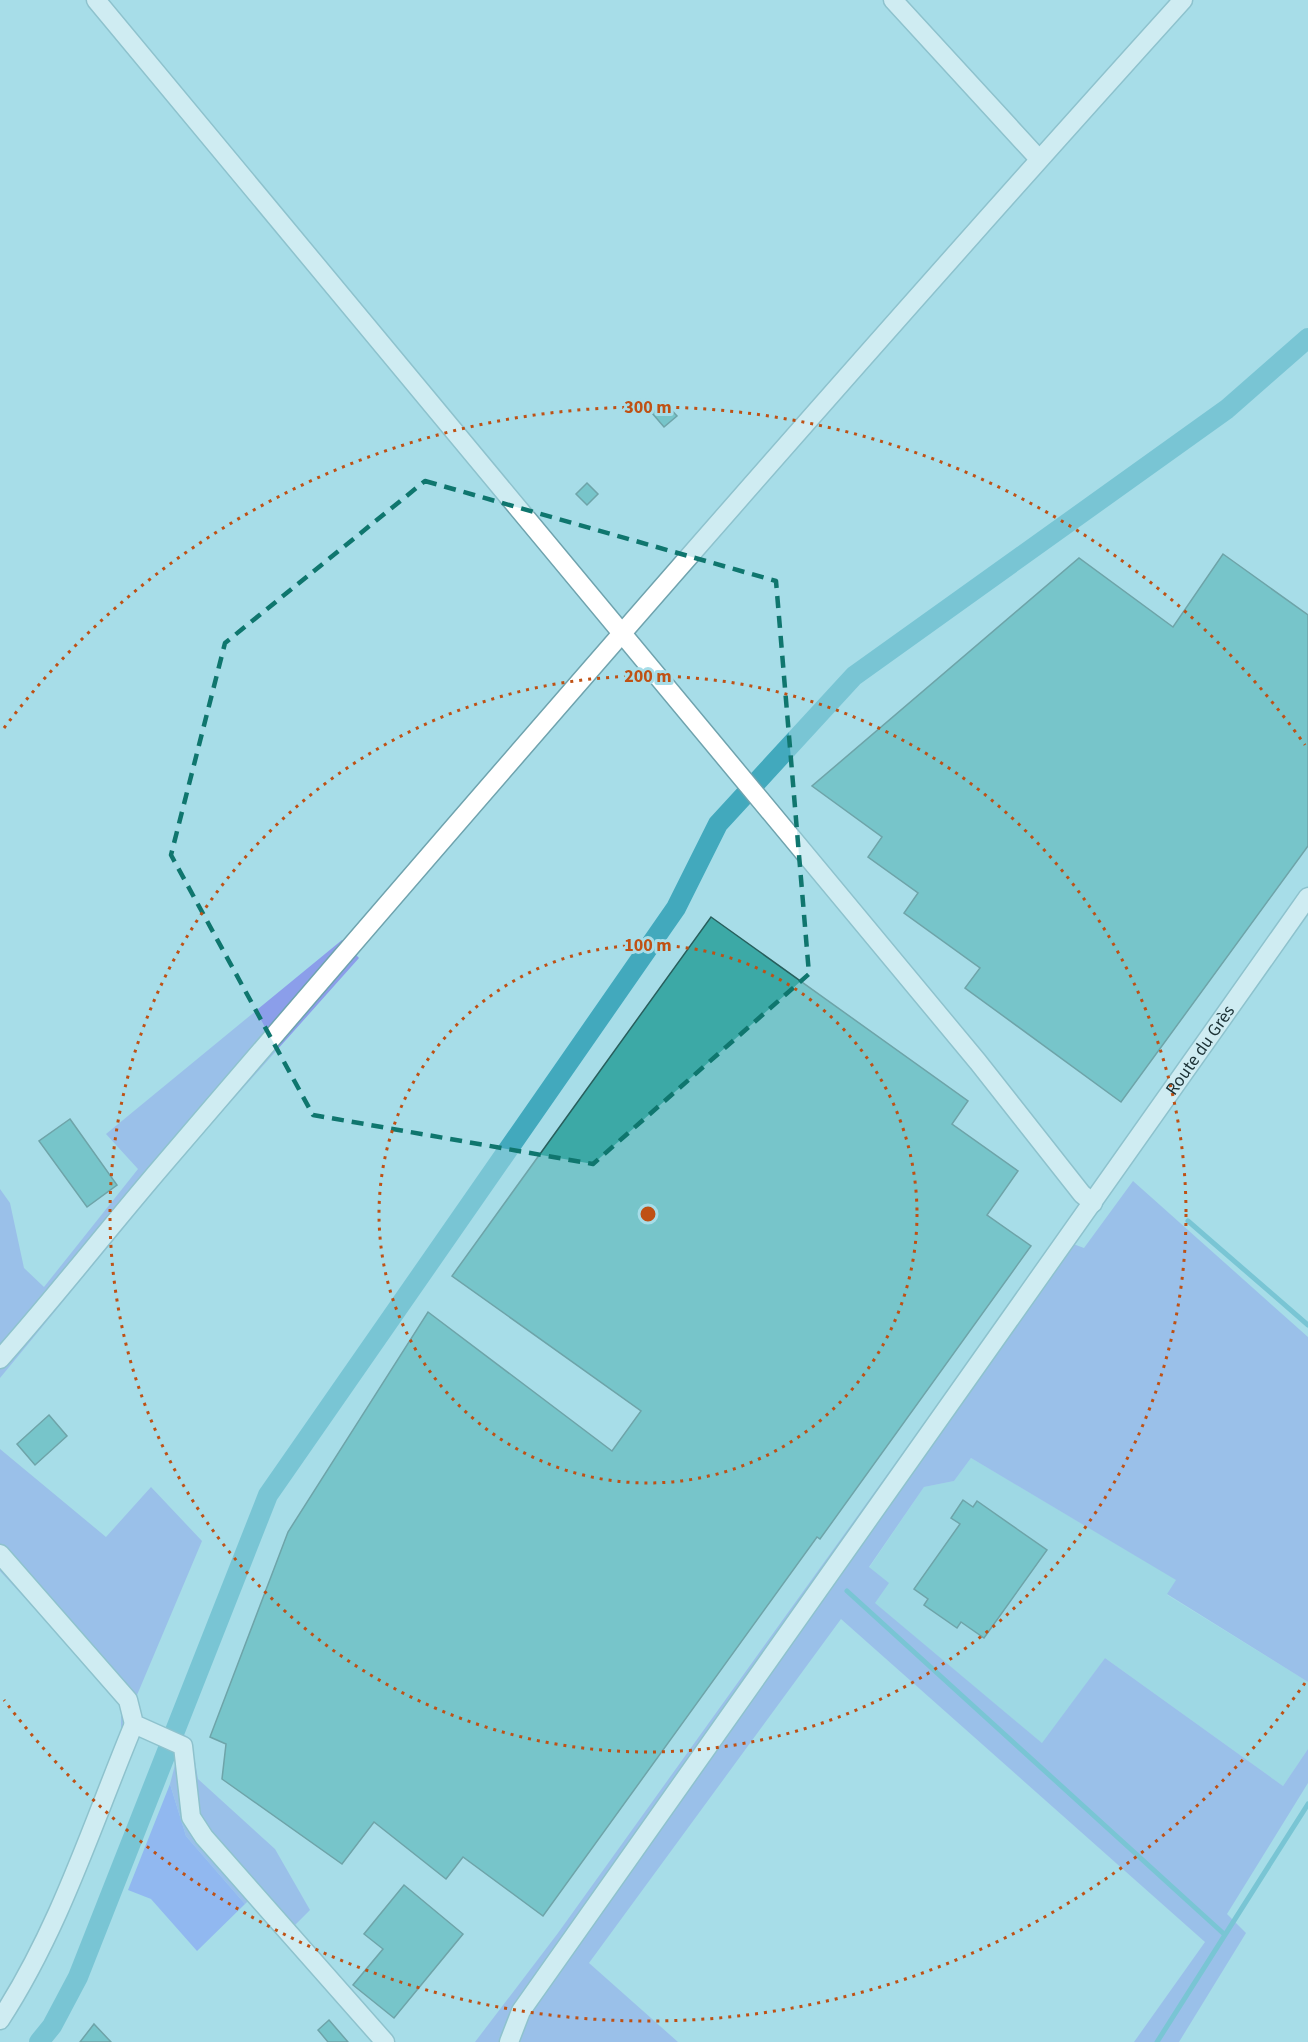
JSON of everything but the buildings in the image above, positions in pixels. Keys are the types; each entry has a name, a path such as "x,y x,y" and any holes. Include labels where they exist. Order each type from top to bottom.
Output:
{"street":[{"path":"96,0 753,795 978,1062 1082,1194 1093,1203"},
{"path":"893,0 1040,159"},
{"path":"0,1359 51,1302 159,1168 622,634 1183,0"},
{"name":"Route du Grès","path":"509,2042 520,2011 1308,897"},
{"path":"0,1554 128,1700 140,1727 183,1746 191,1817 204,1837 385,2042"},
{"path":"0,2020 29,1975 55,1924 140,1727"}],"highlighted area":[{"path":"425,481 776,581 809,974 593,1164 313,1115 171,855 225,643"}],"shaded area":[{"path":"342,940 359,958 187,1151 0,1378 0,1189 10,1203 24,1268 44,1287 138,1169 106,1134"},
{"path":"1133,1181 1308,1337 1308,1682 1167,1594 1176,1580 971,1458 954,1481 924,1487 869,1567 889,1583 875,1603 1042,1743 1105,1658 1283,1786 1308,1749 1308,1783 1227,1914 1246,1933 1179,2042 1134,2042 1205,1942 841,1619 589,1963 678,2042 475,2042 558,1933 1057,1238 1084,1248"},
{"path":"0,1449 106,1537 151,1487 202,1541 121,1733 121,1703 0,1571"},
{"path":"971,1458 1177,1580 1167,1595 1308,1682 1308,1749 1283,1786 1105,1658 1043,1744 874,1603 869,1568 924,1487 954,1481"},
{"path":"183,1734 191,1739 198,1779 275,1849 310,1910 295,1925 261,1888 245,1904 186,1836 170,1784"},
{"path":"170,1784 186,1836 245,1904 197,1951 151,1899 128,1890"}],"waterway":[{"path":"39,2042 52,2026 78,1977 268,1495 676,908 718,824 854,676 1227,409 1308,338"},
{"path":"1188,1221 1308,1325"},
{"path":"847,1591 1224,1934"},
{"path":"1157,2042 1308,1804"}]}
